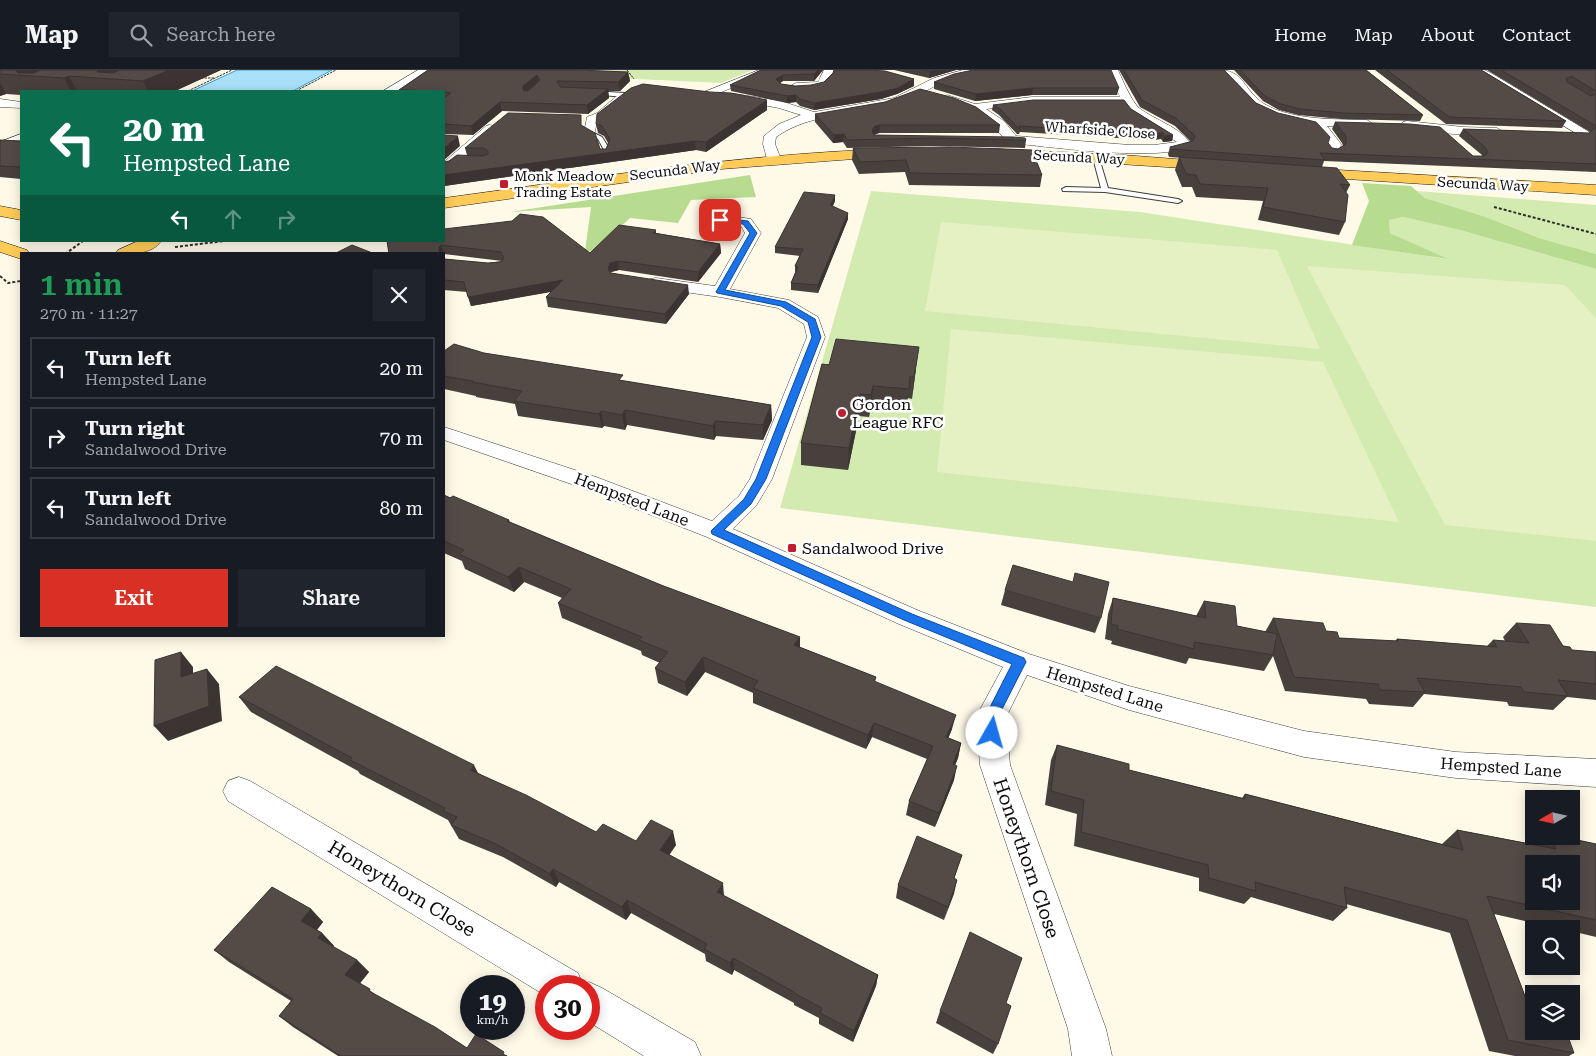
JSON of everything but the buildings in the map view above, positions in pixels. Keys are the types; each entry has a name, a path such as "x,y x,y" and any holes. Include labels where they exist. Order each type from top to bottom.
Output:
{"main road":[{"name":"Secunda Way","path":"445,204 641,174 774,159 904,153"},
{"name":"Secunda Way","path":"980,153 1096,158 1229,167"},
{"name":"Secunda Way","path":"1286,171 1596,190"},
{"path":"0,211 20,215"},
{"path":"128,252 151,242"},
{"path":"0,246 20,254"}],"street":[{"path":"391,90 426,70"},
{"path":"768,70 704,93 781,105 815,116"},
{"path":"784,86 813,87 822,84 828,79 829,70"},
{"path":"774,159 769,144 770,136 778,129 815,116 897,101 922,85 958,74 980,70"},
{"name":"Wharfside Close","path":"1012,139 1155,150 1180,147 1185,144 1180,138 1135,110 1127,101 1124,90 1120,88 1113,70"},
{"path":"1224,70 1264,110 1285,117 1318,122 1377,124"},
{"path":"1476,70 1591,137"},
{"path":"922,85 976,107 1000,123 1012,139"},
{"path":"587,124 601,116 631,88"},
{"path":"976,107 1002,102 1068,99 1127,101"},
{"path":"1425,117 1455,141"},
{"path":"453,163 476,140 499,122"},
{"path":"1318,122 1335,144 1334,151"},
{"path":"1396,124 1510,132"},
{"path":"1557,133 1591,137"},
{"path":"0,142 20,136"},
{"path":"994,140 1012,139"},
{"path":"460,140 476,140"},
{"path":"720,292 753,233 746,222 720,220 730,206"},
{"path":"638,280 720,292 783,304 812,321 816,337 761,479 748,501 716,531"},
{"name":"Hempsted Lane","path":"445,433 588,482 716,531 908,617 1020,662 1128,698 1304,744 1456,765 1596,773"},
{"name":"Honeythorn Close","path":"1020,662 991,717 994,765 1087,1029 1092,1056"},
{"name":"Honeythorn Close","path":"239,791 547,975"},
{"path":"600,1008 681,1056"}],"lane":[{"path":"589,93 631,88"},
{"path":"587,124 600,138 607,150 605,156"},
{"path":"1096,158 1105,190"},
{"path":"1066,189 1105,190 1178,201"}],"path":[{"path":"190,90 232,70"},
{"path":"298,90 336,70"},
{"path":"195,77 215,78"},
{"path":"625,79 631,88"},
{"path":"1492,206 1596,234"},
{"path":"68,252 82,242"},
{"path":"175,247 216,242"},
{"path":"0,276 8,283 20,281"}],"green space":[{"path":"489,70 753,70 721,83 487,72"},
{"path":"750,175 756,197 691,200 678,223 630,218 594,252 585,251 591,207 510,212"},
{"path":"1362,183 1411,186 1425,198 1486,217 1539,238 1596,254 1596,269 1460,230 1403,217 1389,220 1390,233 1448,259 1352,245 1369,201"},
{"path":"871,191 1140,212 1446,259 1390,233 1389,220 1403,217 1460,230 1596,269 1596,607 780,508"},
{"path":"1417,191 1596,205 1596,254 1539,238 1486,217 1425,198"},
{"path":"941,222 1277,250 1320,349 925,311"},
{"path":"1307,266 1565,285 1596,318 1596,541 1445,525"},
{"path":"951,329 1323,362 1399,522 937,472"}],"water":[{"path":"237,70 332,70 295,90 194,90"}],"place":[{"name":"Monk Meadow Trading Estate","path":"504,184"},
{"name":"Gordon League RFC","path":"842,413"},
{"name":"Sandalwood Drive","path":"792,548"}],"route":[{"path":"720,220 746,222 753,233 720,292 783,304 812,321 816,337 761,479 748,501 716,531 908,617 1020,662 991,717 992,733"}]}
